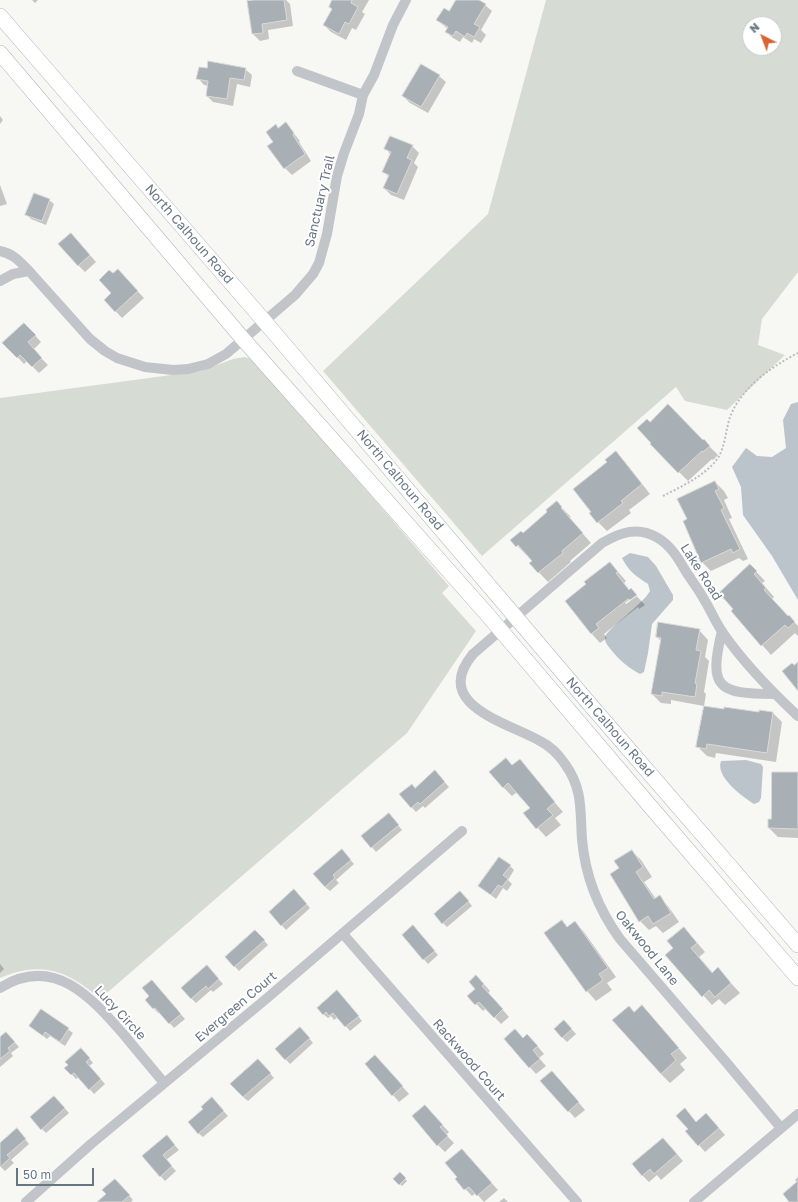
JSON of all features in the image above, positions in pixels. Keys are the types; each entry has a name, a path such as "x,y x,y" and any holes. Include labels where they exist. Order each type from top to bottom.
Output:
{"main road":[{"name":"North Calhoun Road","path":"0,16 265,322 586,701 666,791 798,945"},
{"name":"North Calhoun Road","path":"0,53 244,339 486,612 798,978"},
{"path":"650,806 666,791"}],"street":[{"name":"Sanctuary Trail","path":"0,251 9,253 18,259 90,338 105,351 117,358 160,370 188,369 208,364 216,360 265,322 305,284 319,263 327,234 337,176 359,114 363,96 374,75 393,25 406,0"},
{"path":"297,72 363,96"},
{"path":"0,281 13,274 28,271"},
{"name":"Lake Road","path":"501,631 602,543 616,534 630,531 646,532 659,538 671,548 722,631 774,694 798,716"},
{"name":"Oakwood Lane","path":"501,631 474,654 465,664 460,678 461,688 464,695 474,707 541,742 552,749 565,763 576,786 581,801 582,839 590,881 594,895 610,926 781,1128"},
{"path":"722,631 715,667 716,676 720,683 729,689 740,693 774,694"},
{"name":"Evergreen Court","path":"26,1202 91,1144 343,934 462,831"},
{"name":"Rackwood Court","path":"343,934 577,1202"},
{"name":"Lucy Circle","path":"0,988 19,978 45,976 70,984 88,996 103,1011 164,1083"},
{"path":"694,1202 798,1114"}],"path":[{"path":"663,496 695,479 705,471 718,457 731,416 741,398 762,374 798,353"}],"shaded area":[{"path":"546,0 798,0 798,272 762,319 758,345 785,355 727,410 685,401 676,387 482,556 323,371 488,214"},
{"path":"244,357 255,361 449,586 442,593 476,631 407,733 100,999 77,981 54,971 41,969 29,970 0,978 0,398 201,371 233,359"},
{"path":"798,402 798,600 772,556 743,515 741,487 732,467 746,448 757,456 772,457 786,448 783,420 791,404"},
{"path":"630,553 648,557 656,566 673,595 673,600 652,624 644,672 640,674 628,667 618,658 608,646 605,639 607,633 640,603 650,591 648,584 630,570 622,558"},
{"path":"746,760 761,764 763,767 761,798 759,802 754,804 743,797 731,786 726,780 720,767 721,761"}],"building":[{"path":"284,0 287,20 262,24 263,33 252,34 247,1"},
{"path":"332,0 352,0 351,3 358,7 349,24 345,22 339,34 323,25 332,9 329,7"},
{"path":"456,0 479,0 486,4 474,24 480,27 474,37 467,33 465,37 456,31 453,36 445,32 448,27 436,20 444,8 449,11"},
{"path":"208,61 246,68 244,80 230,78 227,99 206,96 208,81 196,79 199,67 207,68"},
{"path":"421,64 440,75 421,107 402,96"},
{"path":"286,122 294,133 293,135 305,154 284,169 267,146 273,142 266,132 276,124 278,128"},
{"path":"390,136 413,145 407,158 412,160 397,194 383,188 389,175 382,172 391,152 384,149"},
{"path":"34,193 50,199 42,221 25,215"},
{"path":"71,233 90,255 78,266 58,244"},
{"path":"118,269 138,291 115,312 104,300 111,293 99,280 109,270 113,273"},
{"path":"24,323 36,335 28,342 42,358 32,367 20,355 17,358 2,343"},
{"path":"668,404 710,446 703,452 702,451 678,473 637,428 647,419 650,422"},
{"path":"616,451 642,484 621,501 623,503 597,523 589,513 591,512 573,489 607,462 605,460"},
{"path":"715,481 719,489 715,491 724,508 721,510 740,549 733,553 731,549 701,563 683,521 687,519 677,499"},
{"path":"557,501 562,507 561,508 583,533 562,551 563,553 538,573 529,563 532,561 518,545 516,547 510,540 521,531 523,533"},
{"path":"610,562 618,572 616,573 629,590 631,588 637,595 630,600 628,599 596,624 599,628 591,634 565,601 586,584 584,582"},
{"path":"750,564 757,571 754,574 766,588 764,590 795,622 788,628 785,625 761,646 731,611 733,609 719,593"},
{"path":"658,622 700,629 696,650 701,651 695,683 697,684 695,697 662,692 662,696 651,694 661,638 656,637"},
{"path":"798,662 798,691 782,671 792,663 794,665"},
{"path":"704,706 724,709 724,707 759,712 759,710 773,712 767,753 707,744 706,749 696,747"},
{"path":"506,758 512,765 520,759 555,802 547,809 553,815 536,829 523,813 530,808 508,783 503,788 489,772"},
{"path":"435,770 445,782 420,804 418,802 411,808 399,794 412,784 415,788"},
{"path":"772,772 798,772 798,829 768,828 768,819 771,819"},
{"path":"389,813 399,825 371,848 361,836"},
{"path":"342,849 351,860 333,875 335,878 325,887 313,874"},
{"path":"632,850 643,867 636,872 654,899 660,895 671,913 653,924 648,916 639,922 610,874 619,868 614,861"},
{"path":"499,857 511,865 503,875 508,879 502,887 498,885 491,895 478,886"},
{"path":"294,889 307,904 281,926 269,912"},
{"path":"460,891 469,901 442,924 434,914"},
{"path":"562,920 567,927 575,921 608,968 599,974 603,980 586,992 544,933"},
{"path":"413,925 435,951 423,960 402,935"},
{"path":"684,927 697,943 691,948 712,973 718,967 731,983 715,997 709,990 702,997 665,955 673,948 667,941"},
{"path":"255,930 265,940 234,967 225,957"},
{"path":"207,965 219,979 208,989 206,986 191,999 181,988"},
{"path":"476,975 484,984 482,986 503,1009 494,1018 479,1002 475,1005 467,996 475,989 469,982"},
{"path":"152,980 181,1014 169,1024 155,1008 153,1009 145,1000 149,996 142,988"},
{"path":"337,990 359,1016 345,1027 333,1013 329,1016 326,1012 323,1015 317,1008"},
{"path":"642,1005 679,1048 671,1054 676,1060 661,1074 612,1020 629,1006 634,1012"},
{"path":"41,1009 69,1028 60,1042 45,1032 43,1036 29,1026"},
{"path":"564,1020 572,1029 562,1038 554,1029"},
{"path":"300,1027 310,1038 285,1060 275,1049"},
{"path":"515,1029 523,1038 527,1034 538,1046 533,1050 540,1059 529,1068 504,1039"},
{"path":"6,1032 15,1042 8,1048 10,1051 0,1059 0,1037"},
{"path":"81,1048 90,1058 86,1062 101,1079 89,1090 74,1073 71,1075 64,1068 68,1065 65,1062"},
{"path":"375,1055 403,1086 392,1096 365,1064"},
{"path":"258,1059 271,1073 243,1097 230,1084"},
{"path":"552,1071 579,1102 568,1112 540,1081"},
{"path":"54,1096 65,1108 41,1130 30,1117"},
{"path":"212,1097 224,1111 198,1134 188,1122 203,1109 201,1107"},
{"path":"425,1105 443,1125 440,1127 448,1136 437,1146 412,1116"},
{"path":"685,1108 696,1122 706,1113 719,1128 698,1146 685,1131 688,1129 676,1116"},
{"path":"17,1128 26,1139 7,1155 10,1158 0,1167 0,1143"},
{"path":"167,1135 175,1145 163,1155 172,1166 160,1177 142,1156"},
{"path":"663,1138 677,1154 654,1174 650,1169 642,1176 632,1164"},
{"path":"462,1149 492,1183 477,1196 469,1187 464,1190 455,1179 457,1177 445,1163"},
{"path":"400,1172 406,1178 399,1185 393,1179"},
{"path":"115,1179 130,1195 122,1202 97,1202 106,1194 102,1190"},
{"path":"798,1181 798,1202 789,1202 783,1194"}]}
